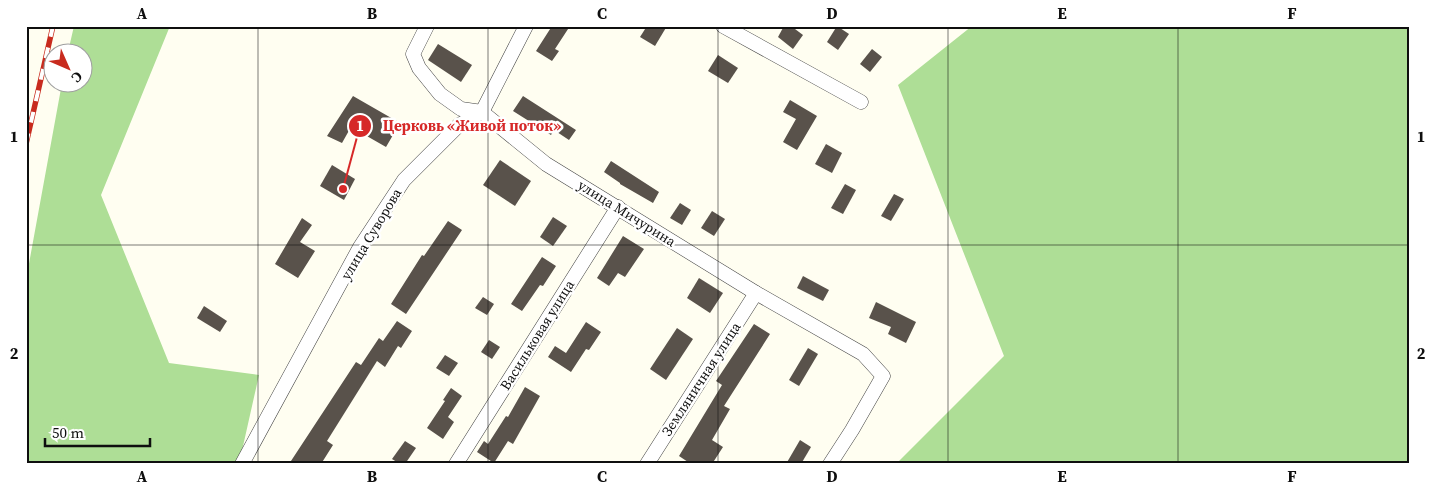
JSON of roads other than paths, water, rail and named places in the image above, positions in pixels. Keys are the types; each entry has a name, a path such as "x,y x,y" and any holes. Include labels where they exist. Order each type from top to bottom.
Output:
{"street":[{"name":"улица Мичурина","path":"427,26 413,54 419,68 440,94 462,109 482,112 546,164 756,294 863,354 883,376 830,464"},
{"path":"482,112 526,26"},
{"path":"723,26 861,102"},
{"name":"улица Суворова","path":"242,464 360,247 404,180 459,125 482,112"},
{"name":"Васильковая улица","path":"456,464 618,207"},
{"name":"Земляничная улица","path":"647,464 756,294"}],"railway":[{"path":"26,144 53,26"}],"place":[{"name":"Церковь «Живой поток»","path":"343,189"}]}
